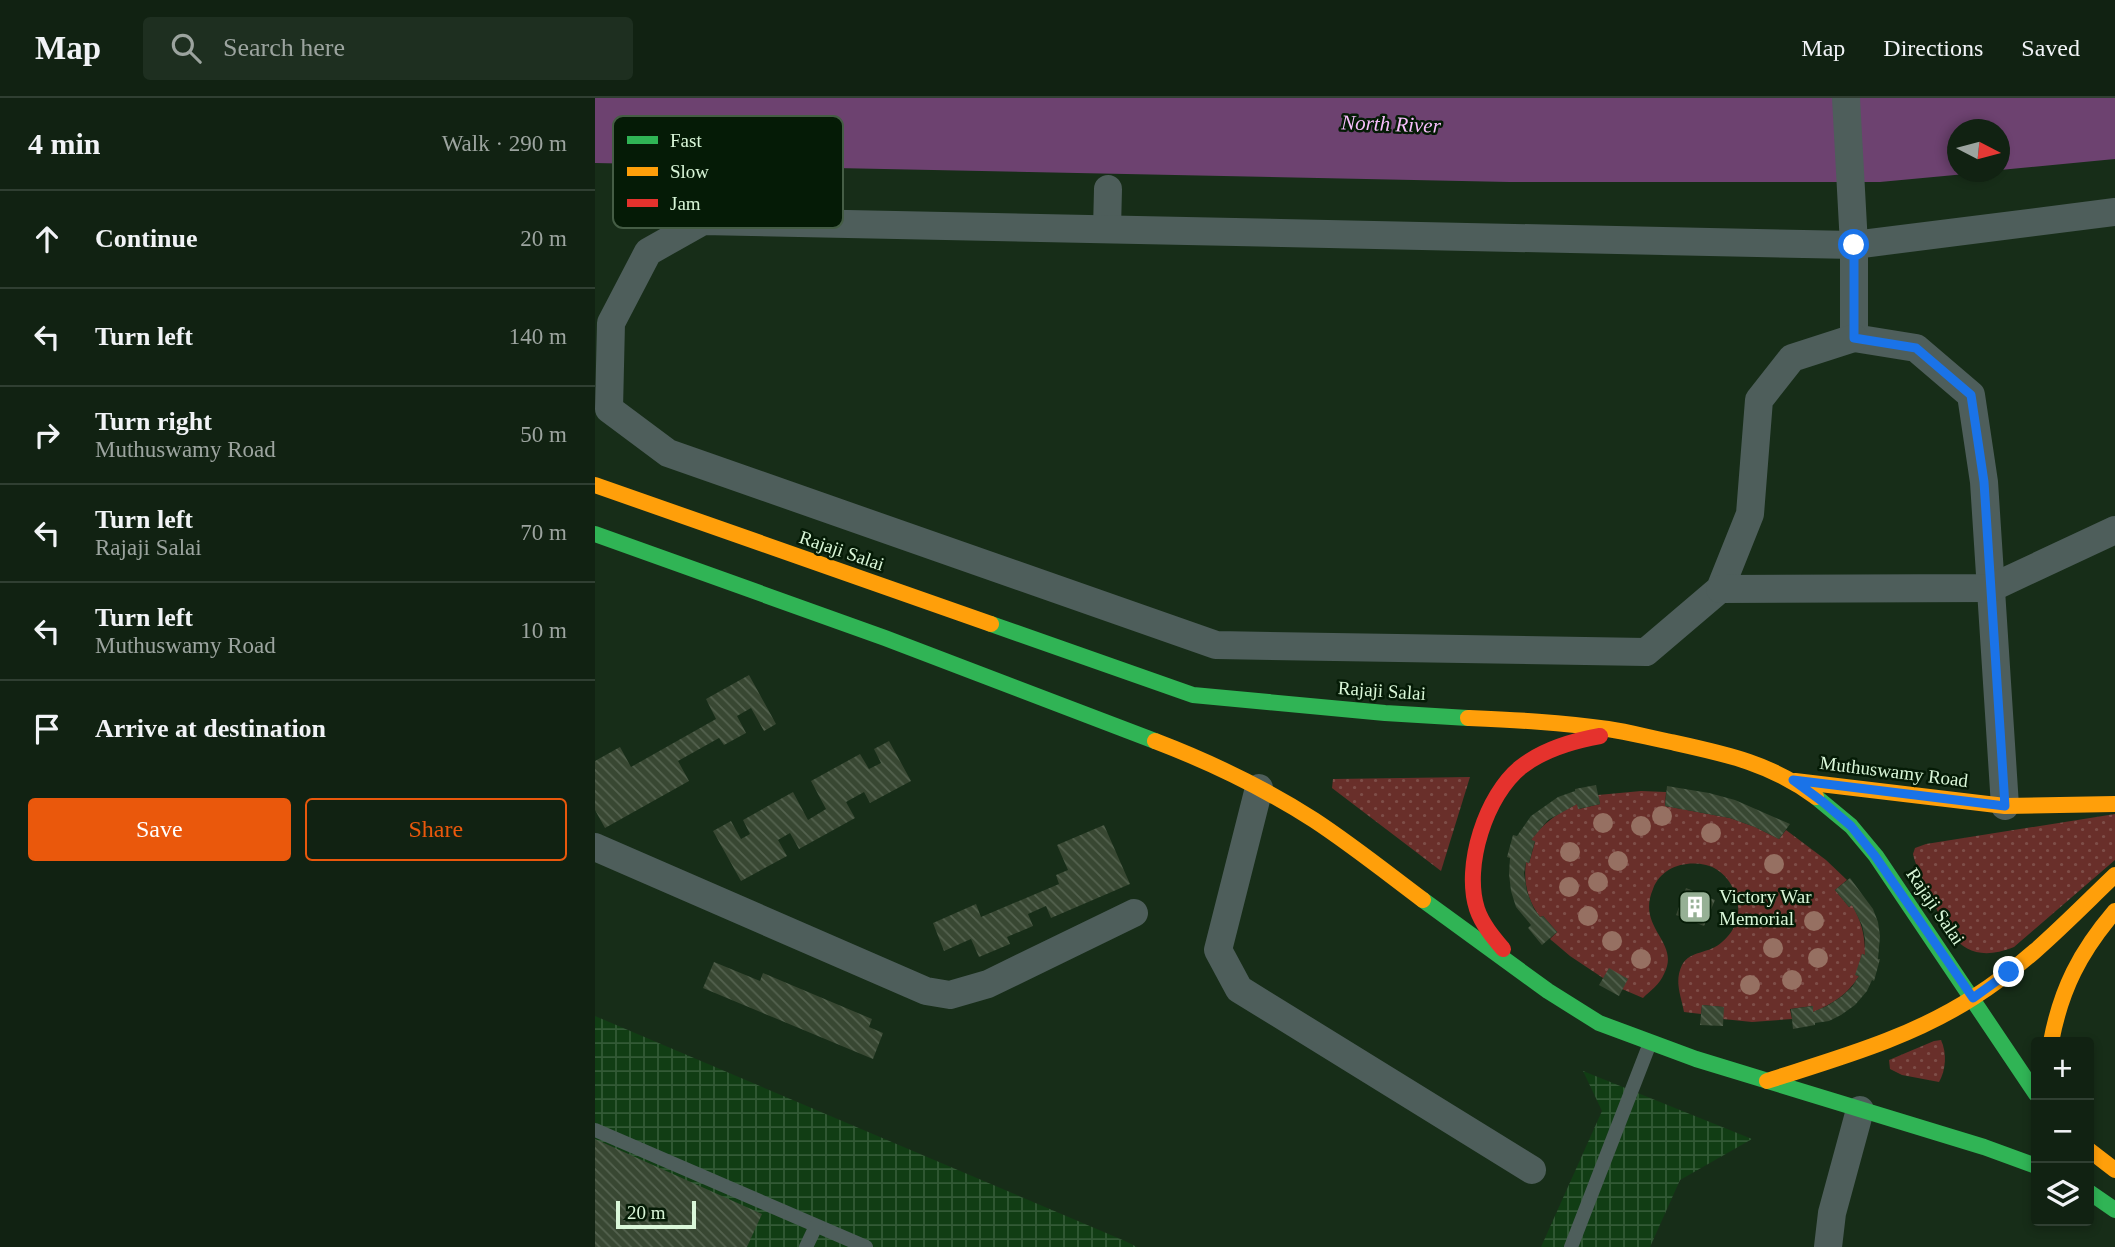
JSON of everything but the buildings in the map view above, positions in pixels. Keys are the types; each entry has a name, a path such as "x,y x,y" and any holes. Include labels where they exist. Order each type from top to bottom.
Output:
{"main road":[{"name":"Rajaji Salai","path":"595,485 1193,695 1385,713 1550,722 1626,732 1723,753 1757,764 1793,780 1851,826 1875,856 2031,1086"},
{"path":"595,534 1094,716 1187,753 1259,788 1315,821 1548,991 1599,1023 1650,1043 1984,1147 2031,1164"},
{"path":"1523,972 1493,938 1476,907 1473,873 1479,839 1488,811 1502,785 1524,765 1549,750 1581,738 1626,732"},
{"name":"Muthuswamy Road","path":"1793,780 2005,806 2115,804"},
{"path":"1767,1081 1863,1051 1920,1027 1973,998 2017,966 2115,875"},
{"path":"2052,1037 2063,989 2077,960 2115,911"},
{"path":"2094,1154 2115,1170"},
{"path":"2094,1195 2115,1210"}],"street":[{"path":"1846,98 1854,245 1854,338"},
{"path":"1107,229 1108,189"},
{"path":"843,224 1854,245 2115,212"},
{"path":"691,228 648,252 611,323 610,409 668,453 1216,645 1646,652 1720,589 1750,514 1759,400 1792,358 1854,338 1916,348 1971,395 1984,482 2005,806"},
{"path":"1720,589 1991,588 2115,530"},
{"path":"1259,788 1218,950 1239,989 1532,1170"},
{"path":"595,846 926,990 950,995 988,984 1134,913"},
{"path":"1828,1247 1832,1213 1860,1110"}],"lane":[{"path":"1571,1247 1650,1043"},
{"path":"595,1130 866,1247"},
{"path":"806,1247 815,1226"}],"shaded area":[{"path":"1470,777 1441,871 1332,788 1333,779"},
{"path":"1641,791 1666,792 1665,806 1730,818 1779,839 1786,830 1826,860 1847,880 1835,890 1849,907 1852,905 1864,935 1865,955 1862,954 1856,975 1859,976 1850,988 1833,1002 1813,1012 1812,1006 1790,1009 1792,1019 1752,1022 1723,1019 1723,1007 1702,1005 1701,1014 1684,1012 1678,983 1682,965 1695,954 1712,949 1725,940 1737,920 1738,903 1732,886 1721,873 1706,865 1674,867 1662,876 1653,889 1649,903 1650,915 1664,943 1668,963 1660,981 1643,998 1622,989 1627,979 1603,978 1550,939 1557,932 1536,911 1526,884 1526,862 1529,863 1535,842 1531,840 1551,819 1577,804 1579,809 1600,804 1598,795"},
{"path":"2115,814 2115,860 2014,947 1997,952 1982,953 1970,950 1951,934 1937,910 1913,854 1915,848 1926,844"},
{"path":"595,1016 1125,1241 1137,1247 595,1247"},
{"path":"1941,1040 1945,1061 1939,1082 1902,1075 1890,1069 1889,1060"},
{"path":"1583,1071 1752,1139 1680,1180 1650,1247 1541,1247 1602,1111"}],"water":[{"name":"North River","path":"595,98 2115,98 2115,159 2010,169 2010,119 1947,119 1947,176 1880,182 1509,182 843,168 843,116 613,116 613,163 595,163"}],"traffic: fast":[{"path":"595,534 885,638 1155,741"},
{"path":"991,624 1193,695 1468,718"},
{"path":"1816,797 1851,826 1876,856 2031,1087"},
{"path":"1423,900 1548,991 1599,1023 1696,1059 1984,1147 2031,1164"},
{"path":"2094,1195 2115,1210"}],"traffic: slow":[{"path":"595,485 991,624"},
{"path":"1468,718 1590,727 1691,746 1747,761 1782,776 1816,797"},
{"path":"1155,741 1236,776 1295,808 1342,839 1423,900"},
{"path":"1795,781 2005,806 2115,804"},
{"path":"1767,1081 1900,1036 1974,997 2030,955 2115,875"},
{"path":"2052,1037 2066,988 2082,956 2115,911"},
{"path":"2094,1154 2115,1170"}],"traffic: jam":[{"path":"1503,949 1482,920 1473,892 1476,853 1488,813 1508,779 1521,767 1539,755 1559,747 1600,736"}],"place":[{"name":"Victory War Memorial","path":"1695,907"}],"route":[{"path":"1854,245 1854,338 1916,348 1971,395 1984,482 2005,806 1793,780 1851,826 1902,893 1973,998 2009,972"}]}
